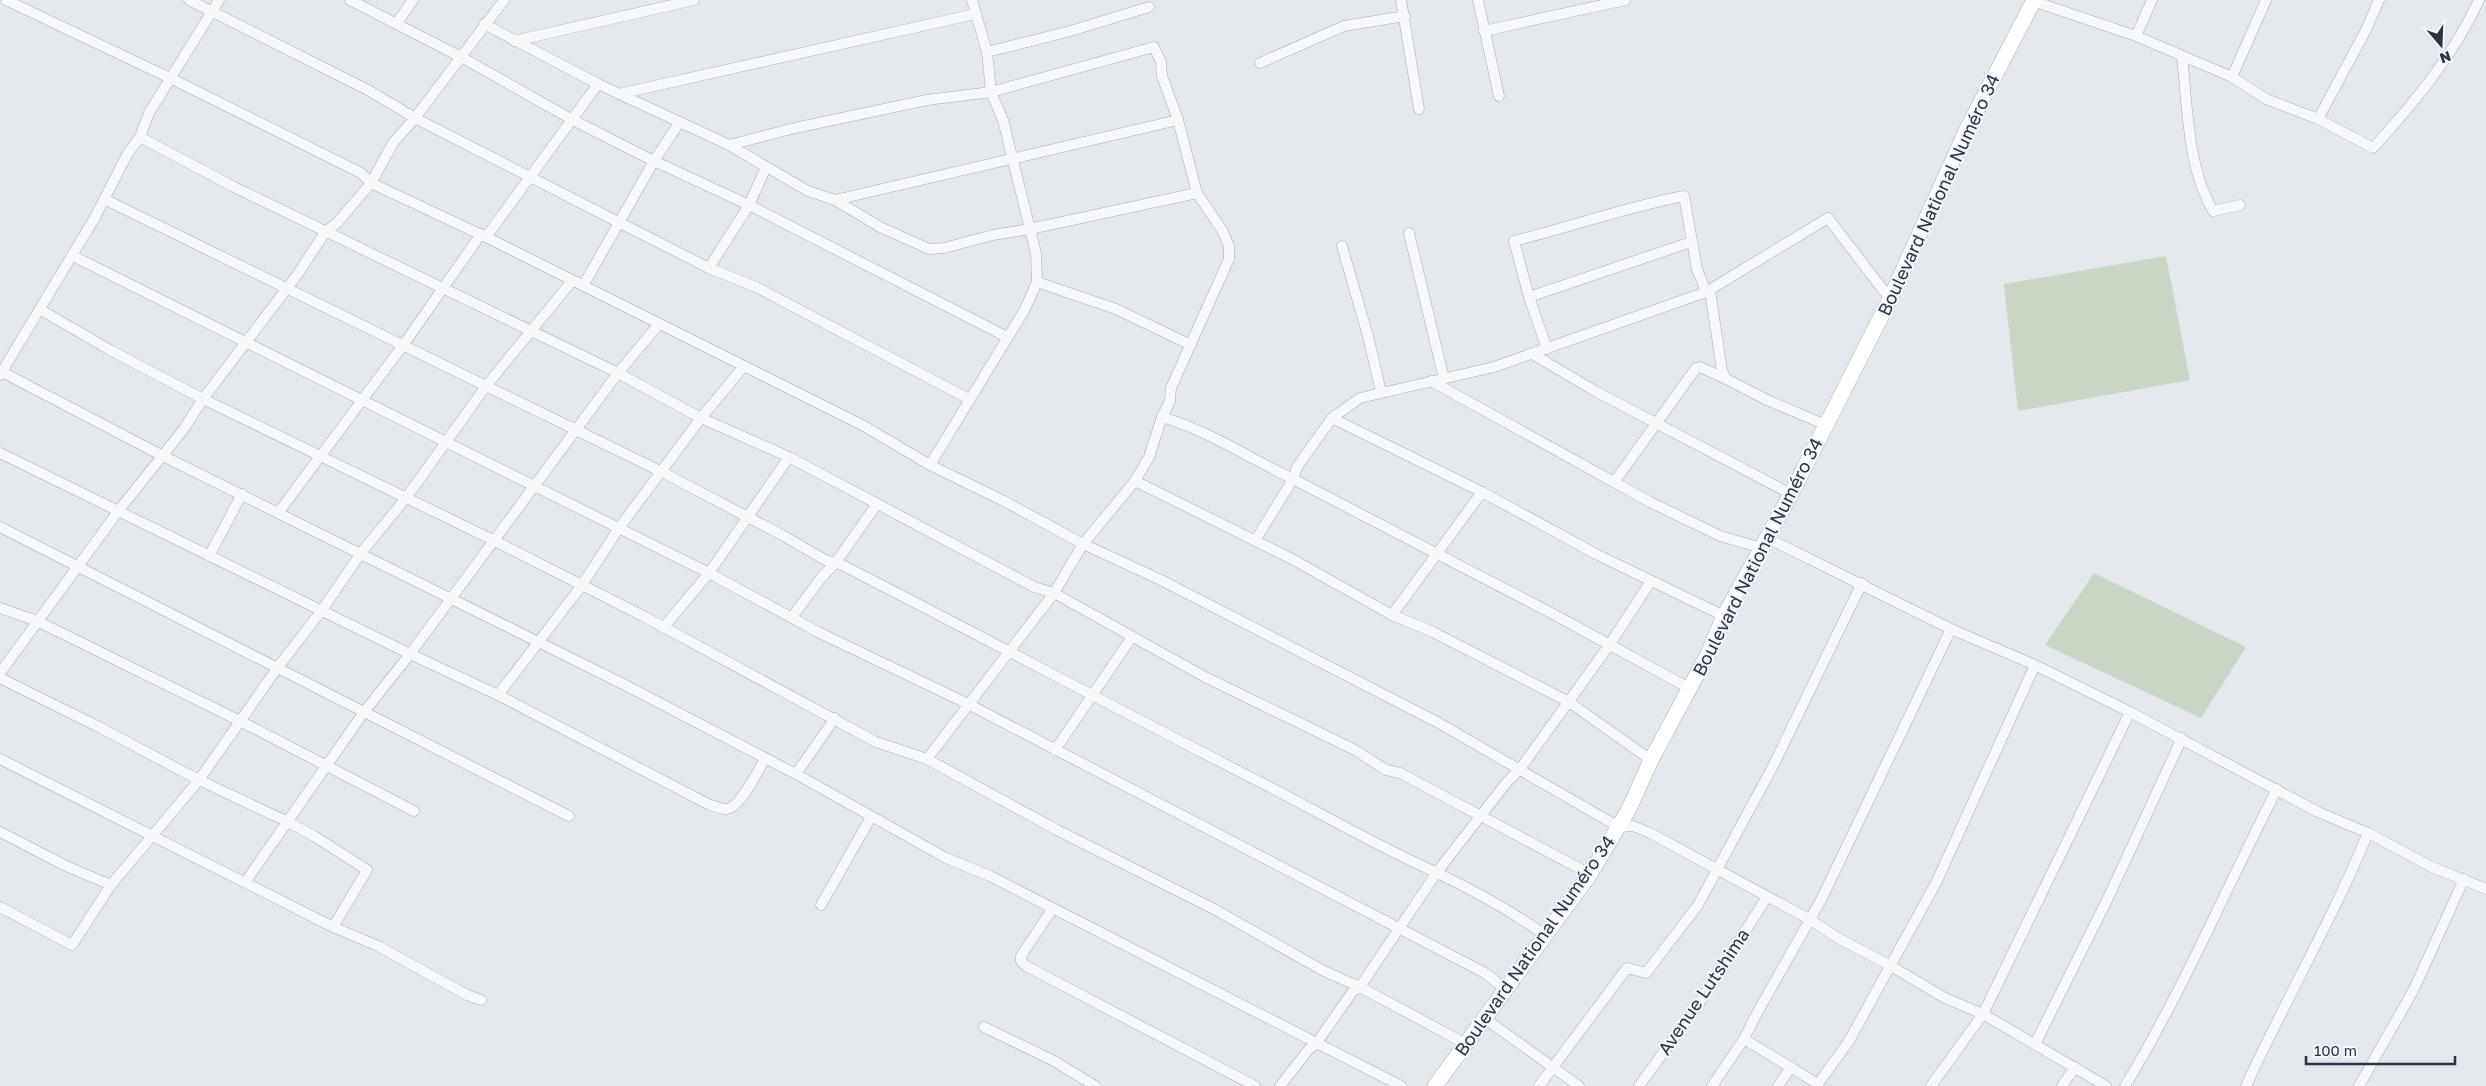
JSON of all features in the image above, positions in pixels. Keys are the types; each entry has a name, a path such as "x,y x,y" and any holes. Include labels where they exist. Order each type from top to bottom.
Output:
{"main road":[{"name":"Boulevard National Numéro 34","path":"1435,1086 1590,874 1618,827 1651,760 1708,654 1724,616 1791,494 1890,300 1966,131 2034,1"}],"street":[{"path":"6,0 172,79 360,173 371,183 483,235 864,426 930,465 1004,501 1083,544 1208,604 1436,722 1618,827 1633,826 1650,833 1809,919 1838,938 1945,998 1983,1014 2106,1086"},
{"path":"189,0 368,90 415,118 618,222 709,268 756,287 969,398"},
{"path":"219,0 172,79 149,113 140,137 128,153 73,256 1,373 161,455 540,642 796,774 871,818 946,858 990,876 1054,908 1401,1086"},
{"path":"350,0 462,57 573,120 654,161 749,205 1007,337"},
{"path":"396,24 413,0"},
{"path":"0,673 119,510 139,487 161,455 183,430 203,399 286,289 326,231 337,223 371,183 393,142 415,118 462,57 484,24 504,0"},
{"path":"514,41 694,0"},
{"path":"930,465 1025,308 1037,282 1036,253 1011,160 1003,120 991,92 987,52 972,0"},
{"path":"1401,0 1419,109"},
{"path":"1478,0 1499,96"},
{"path":"1484,31 1625,0"},
{"path":"2136,36 2152,0"},
{"path":"2232,77 2266,0"},
{"path":"2318,119 2366,30 2379,0"},
{"path":"2034,1 2136,36 2232,77 2266,99 2318,119 2373,148 2418,97 2466,25 2479,0"},
{"path":"987,52 1067,32 1149,7"},
{"path":"619,94 975,14"},
{"path":"1260,64 1344,26 1405,16"},
{"path":"484,24 598,84 729,145 808,191 835,200 880,227 929,249 1196,193"},
{"path":"729,145 796,128 927,100 991,92 1154,47 1161,62 1162,76 1178,120 1196,193 1222,230 1229,246 1229,259 1172,388 1170,401 1162,417 1149,457 1135,481 1083,544 1054,593 927,760"},
{"path":"2182,57 2191,141 2201,190 2213,211 2225,210 2240,205"},
{"path":"278,513 404,344 443,287 531,177 598,84"},
{"path":"835,200 1178,120"},
{"path":"583,286 618,222 679,123"},
{"path":"140,137 232,186 618,373 701,418 789,457 1034,587 1054,593 1205,676 1355,750 1386,770 1400,773 1481,818 1590,874"},
{"path":"709,268 749,205 766,167"},
{"path":"1547,349 1529,297 1514,241 1684,196 1697,269 1708,291 1722,371 1726,378"},
{"path":"104,199 286,289 404,344 662,472 827,561 836,562 1437,872 1522,918 1546,936"},
{"path":"1254,541 1293,478 1297,467 1332,418 1360,398 1494,368 1708,291 1828,218 1890,300"},
{"path":"1409,233 1444,379"},
{"path":"1529,297 1691,242"},
{"path":"1342,246 1368,336 1381,392"},
{"path":"73,256 620,528 709,573 818,632 968,704 1485,973 1505,989"},
{"path":"0,907 72,945 112,885 198,780 362,553 406,498 486,386 572,281"},
{"path":"1037,282 1116,309 1191,345"},
{"path":"40,310 110,350 203,399 493,540 834,718 876,742 927,760 1057,830 1214,909 1324,971 1360,987 1466,1044"},
{"path":"246,881 364,712 410,654 450,597 618,373 659,324"},
{"path":"1534,355 1596,391 1791,494"},
{"path":"498,695 582,586 620,528 701,418 744,366"},
{"path":"1615,481 1696,368 1700,367 1726,378 1767,400 1826,425"},
{"path":"1431,381 1650,502 1720,536 1765,543 1862,584 1951,629 2035,665 2130,712 2318,812 2368,833 2432,867 2486,889"},
{"path":"1162,417 1201,430 1208,437 1226,443 1258,462 1293,478 1610,644 1689,688"},
{"path":"1332,418 1482,492 1596,554 1724,616"},
{"path":"0,453 410,654 498,695 708,804 725,810 739,802 765,759"},
{"path":"663,628 709,573 789,457"},
{"path":"1135,481 1292,559 1392,615 1431,631 1569,702 1651,760"},
{"path":"1392,615 1482,492"},
{"path":"209,556 242,494"},
{"path":"792,617 821,578 836,562 877,504"},
{"path":"0,527 77,568 569,816"},
{"path":"1280,1086 1309,1049 1316,1044 1353,991 1360,987 1437,872 1481,818 1507,782 1520,769 1610,644 1652,581"},
{"path":"1539,1086 1627,968 1646,973 1698,905 1773,766 1862,584"},
{"path":"0,608 37,621 240,721 414,811"},
{"path":"1712,1086 1744,1039 1821,900 1951,629"},
{"path":"1055,750 1132,637"},
{"path":"1744,1039 1818,1084 1849,1041 1937,881 1966,821 2035,665"},
{"path":"0,678 98,726 198,780 288,822 314,836 367,870 333,927"},
{"path":"1931,1086 1983,1014 2130,712"},
{"path":"796,774 834,718"},
{"path":"2035,1044 2110,894 2182,738"},
{"path":"0,759 246,881 333,927 378,946 467,995 482,1000"},
{"path":"2125,1086 2176,999 2237,867 2277,789"},
{"path":"821,905 871,818"},
{"path":"0,832 66,866 112,885"},
{"path":"2246,1086 2278,1014 2312,953 2368,833"},
{"path":"2359,1086 2414,989 2464,879"},
{"name":"Avenue Lutshima","path":"1639,1086 1696,1008 1767,896"},
{"path":"1054,908 1021,956 1021,961 1026,966 1255,1086"},
{"path":"1484,1018 1579,1086"},
{"path":"984,1027 1054,1061 1095,1086"},
{"path":"2062,1086 2075,1067"},
{"path":"1778,1086 1791,1068"}],"green space":[{"path":"2166,256 2190,380 2018,411 2004,284"},
{"path":"2094,573 2246,647 2201,718 2045,645"}]}
